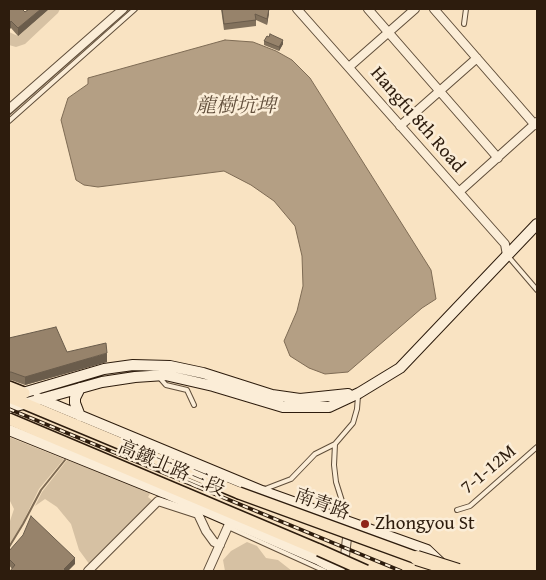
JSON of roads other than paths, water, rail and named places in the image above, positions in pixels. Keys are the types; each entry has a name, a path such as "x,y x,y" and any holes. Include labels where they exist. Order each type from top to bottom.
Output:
{"highway":[{"path":"417,558 458,571"}],"main road":[{"path":"40,399 102,382 135,377 170,366 203,373 272,395 300,399 359,393 400,368 537,224"},
{"path":"9,408 25,398 104,369 133,365 157,371"},
{"name":"高鐵北路三段","path":"9,387 25,398 239,493"},
{"path":"80,388 75,398 80,416"},
{"name":"高鐵北路三段","path":"9,397 40,399 262,491"},
{"name":"高鐵北路三段","path":"9,419 366,571"},
{"name":"高鐵北路三段","path":"9,430 229,524"},
{"name":"南青路","path":"262,491 427,550 440,560 448,571"},
{"name":"南青路","path":"239,493 448,571"},
{"path":"229,524 327,568 340,571"},
{"path":"327,568 345,560"}],"street":[{"path":"9,109 123,9"},
{"name":"Hangfu 8th Road","path":"297,9 505,244 507,256"},
{"path":"368,9 498,158"},
{"path":"348,67 415,9"},
{"path":"434,9 536,124 459,192"},
{"path":"400,126 477,58"},
{"path":"88,571 162,497 198,514 206,532 220,546"},
{"path":"343,571 349,522"},
{"path":"208,571 229,524"}],"lane":[{"path":"9,121 134,9"},
{"path":"464,24 466,9"},
{"path":"507,256 537,290"},
{"path":"157,371 166,385 187,390 194,404"},
{"path":"262,491 291,478 315,454 336,444 353,423 359,393"},
{"path":"336,444 334,465 336,482 349,522"},
{"name":"7-1-12M","path":"457,510 470,506 537,447"}],"water":[{"name":"龍樹坑埤","path":"225,40 253,42 276,51 292,60 310,78 431,270 436,299 422,308 348,372 325,374 309,368 290,356 284,341 297,311 303,286 302,256 295,226 274,201 251,185 224,171 98,187 84,185 76,180 61,120 68,98 88,84 88,78"}],"waterway":[{"path":"9,115 129,9"},
{"path":"9,547 41,490 65,460"}],"railway":[{"path":"9,409 401,571"}],"place":[{"name":"Zhongyou St","path":"365,524"}]}
